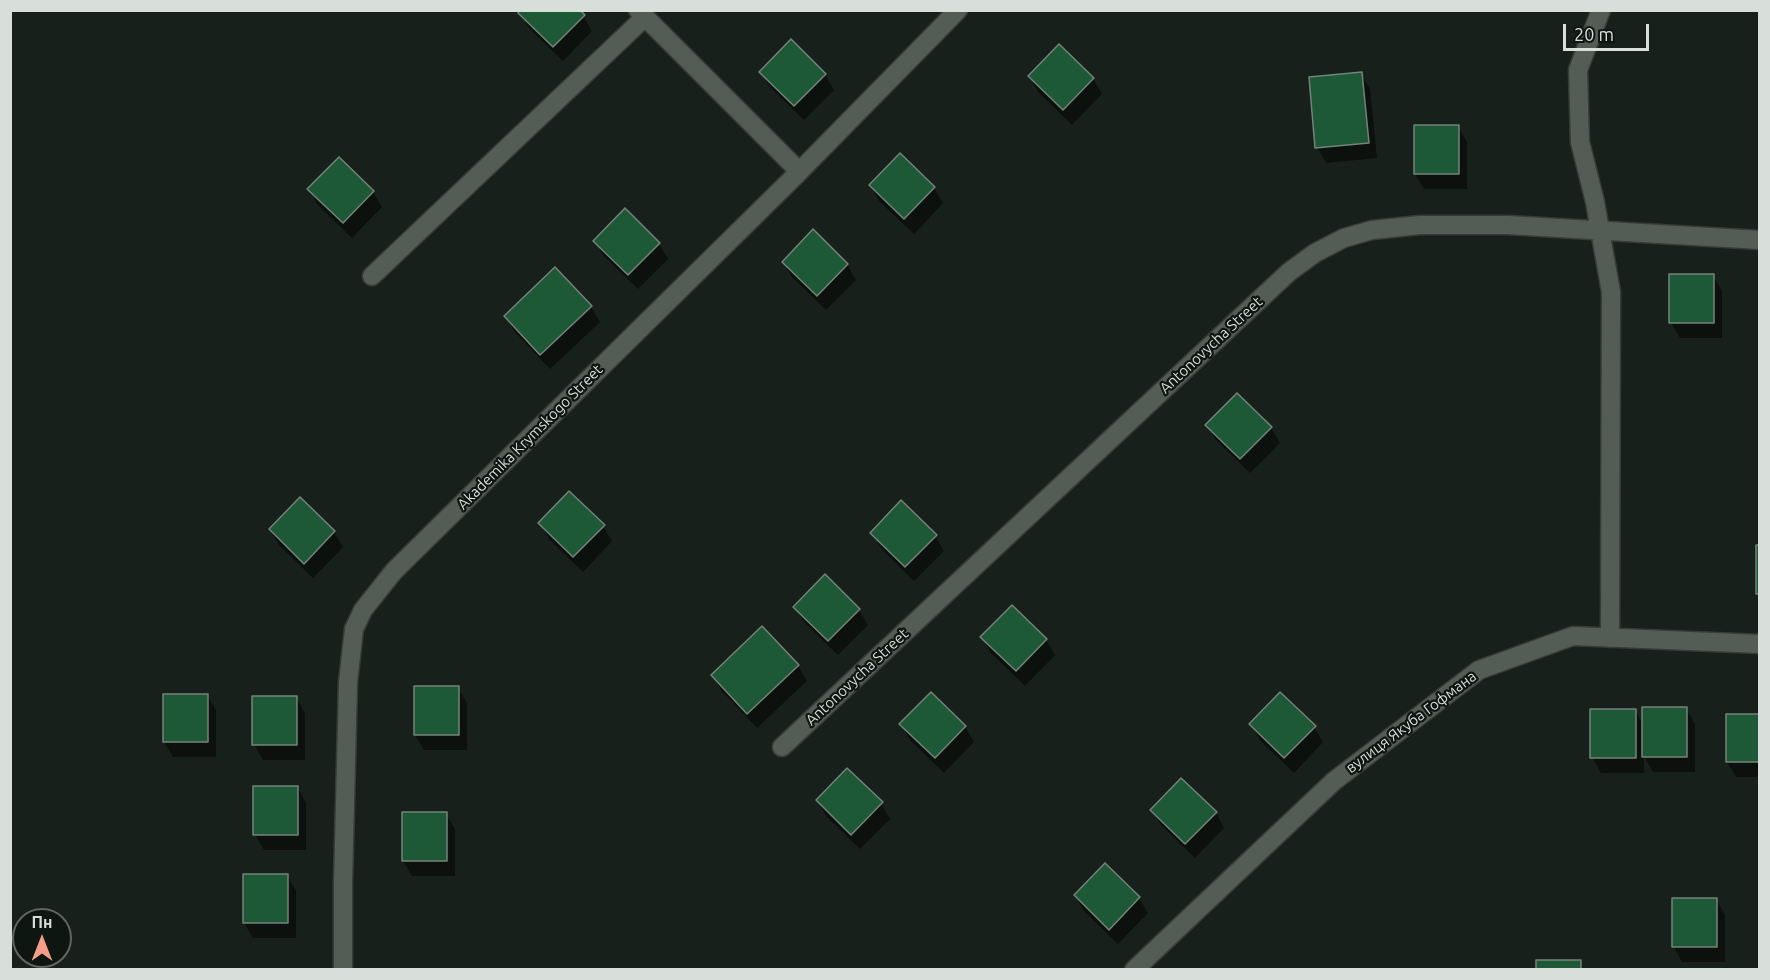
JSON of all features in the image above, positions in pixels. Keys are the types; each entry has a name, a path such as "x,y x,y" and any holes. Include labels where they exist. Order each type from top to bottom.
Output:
{"street":[{"name":"Akademika Krymskogo Street","path":"343,969 348,682 354,628 363,610 394,571 800,171 958,10"},
{"path":"1601,10 1578,70 1580,141 1595,202 1611,291 1610,638"},
{"path":"372,276 641,14 800,171"},
{"name":"Antonovycha Street","path":"782,747 1289,272 1315,253 1344,238 1372,230 1399,226 1508,225 1760,240"},
{"name":"вулиця Якуба Гофмана","path":"1134,969 1334,781 1479,670 1573,636 1760,644"}],"building":[{"path":"520,10 580,10 585,15 553,47 518,13"},
{"path":"791,39 826,74 794,106 759,72"},
{"path":"1059,44 1094,78 1063,110 1028,76"},
{"path":"1362,72 1369,143 1315,148 1309,77"},
{"path":"1414,125 1459,125 1459,174 1414,174"},
{"path":"900,153 935,187 904,219 869,185"},
{"path":"339,157 374,191 343,223 307,189"},
{"path":"625,208 660,243 628,275 593,241"},
{"path":"813,229 848,264 817,296 782,262"},
{"path":"555,267 592,306 540,355 504,316"},
{"path":"1669,274 1714,274 1714,323 1669,323"},
{"path":"1237,393 1272,427 1240,459 1205,425"},
{"path":"569,491 605,525 573,557 538,523"},
{"path":"300,497 335,531 304,564 269,529"},
{"path":"901,500 937,535 905,567 870,533"},
{"path":"1756,545 1760,545 1760,594 1756,594"},
{"path":"825,574 860,609 828,641 793,607"},
{"path":"1012,605 1047,639 1016,671 980,637"},
{"path":"762,626 799,665 747,714 711,675"},
{"path":"414,686 459,686 459,735 414,735"},
{"path":"931,692 966,726 935,758 899,724"},
{"path":"1280,692 1316,726 1284,758 1249,724"},
{"path":"163,694 208,694 208,742 163,742"},
{"path":"252,696 297,696 297,745 252,745"},
{"path":"1642,707 1687,707 1687,757 1642,757"},
{"path":"1590,709 1636,709 1636,758 1590,758"},
{"path":"1726,714 1760,714 1760,762 1726,762"},
{"path":"847,768 883,802 851,835 816,800"},
{"path":"1181,778 1217,812 1185,844 1150,810"},
{"path":"253,786 298,786 298,835 253,835"},
{"path":"402,812 447,812 447,861 402,861"},
{"path":"1105,863 1140,897 1109,930 1074,895"},
{"path":"243,874 288,874 288,923 243,923"},
{"path":"1672,898 1717,898 1717,947 1672,947"},
{"path":"1536,960 1581,960 1581,970 1536,970"}]}
